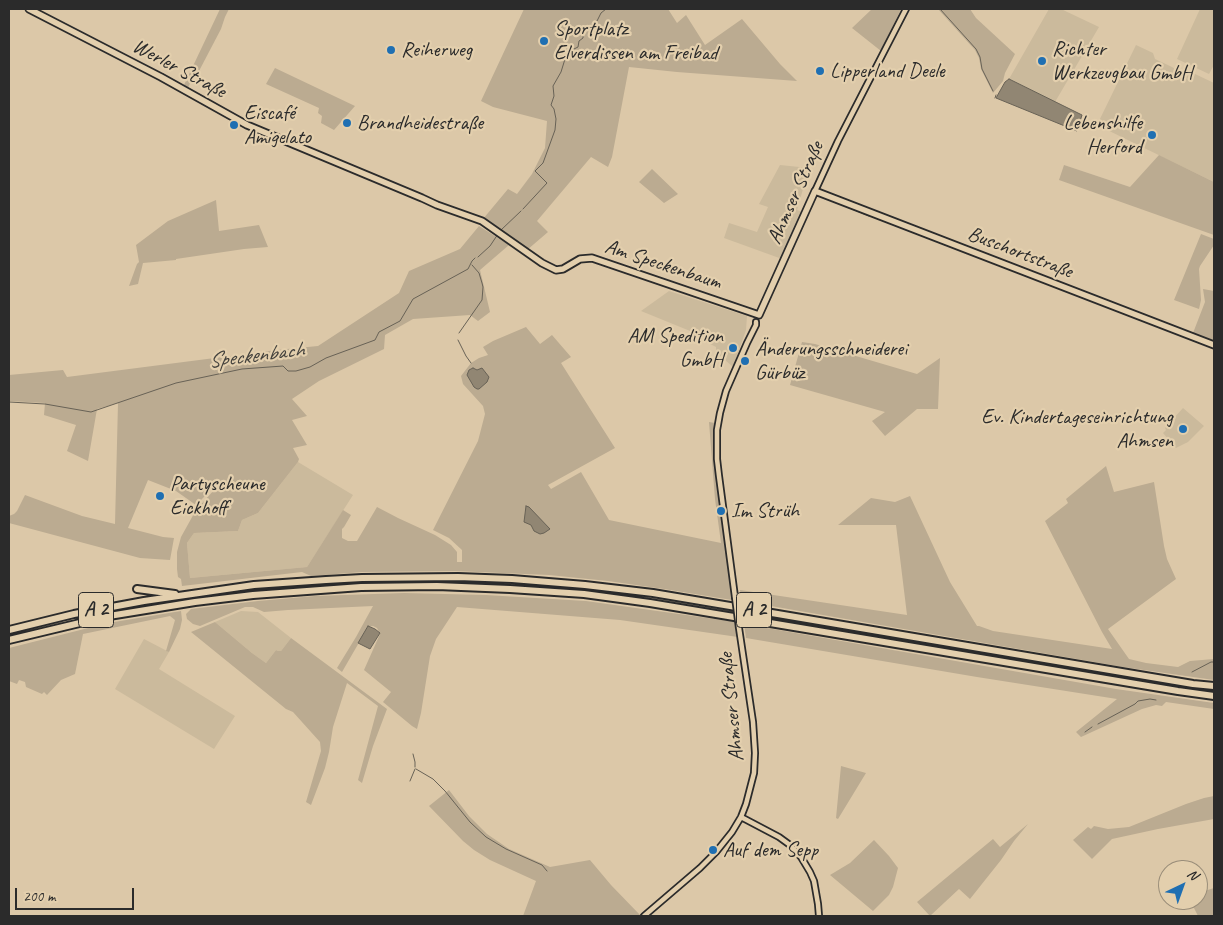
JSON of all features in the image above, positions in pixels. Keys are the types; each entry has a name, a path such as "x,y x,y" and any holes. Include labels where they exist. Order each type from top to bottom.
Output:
{"highway":[{"name":"A 2","path":"9,630 74,614 184,594 272,584 362,578 458,578 548,582 653,593 1155,678 1214,686"},
{"name":"A 2","path":"9,640 109,616 253,595 371,587 437,586 510,589 584,594 650,602 1214,696"},
{"path":"137,589 184,594"}],"main road":[{"name":"Werler Straße","path":"30,9 246,125 437,205 483,221"},
{"name":"Ahmser Straße","path":"759,315 815,191"},
{"name":"Buschortstraße","path":"815,191 1214,345"},
{"name":"Am Speckenbaum","path":"483,221 553,269 563,269 580,259 592,258 759,315"}],"street":[{"name":"Ahmser Straße","path":"815,191 906,9"},
{"name":"Ahmser Straße","path":"644,916 725,843 741,817 752,785 755,753 754,729 719,476 717,444 719,418 726,391 749,338 753,324 759,315"},
{"path":"741,817 779,837 790,845 801,858 814,881 819,916"}],"shaded area":[{"path":"220,9 229,9 221,29 188,88 184,85"},
{"path":"524,9 668,9 677,23 686,15 705,45 742,19 797,81 629,67 612,157 608,167 591,157 537,221 548,232 527,250 483,219 508,189 517,194 532,174 545,148 547,121 493,107 481,101"},
{"path":"872,9 901,9 881,51 852,28"},
{"path":"938,9 970,9 976,18 1015,54 1003,81 993,93 981,69 975,50"},
{"path":"1049,9 1061,9 1099,27 1055,102 1009,79"},
{"path":"1200,9 1214,9 1214,65 1209,74 1177,59"},
{"path":"1136,45 1153,53 1155,59 1185,76 1195,74 1214,83 1214,182 1097,125"},
{"path":"275,68 355,106 334,130 321,123 322,116 318,113 319,108 266,84"},
{"path":"1009,79 1082,115 1077,131 996,98 1005,82"},
{"path":"1159,155 1214,182 1214,235 1059,180 1064,165 1130,187"},
{"path":"780,165 809,168 797,210 803,212 782,259 724,238 729,223 757,232 768,207 759,204"},
{"path":"652,169 678,194 664,203 639,182"},
{"path":"216,200 219,231 259,225 268,247 143,263 138,284 129,286 139,262 136,245 168,221"},
{"path":"479,226 509,245 480,270 490,312 478,321 470,315 413,319 385,335 384,349 319,381 292,399 307,416 292,420 307,445 293,448 299,459 298,462 258,513 242,520 238,531 194,533 187,543 190,578 307,567 343,510 351,515 342,529 342,538 348,541 357,541 377,507 435,535 451,545 457,552 457,562 462,562 462,550 449,538 433,530 478,441 485,414 483,406 463,384 461,376 471,363 488,355 483,347 526,327 540,344 552,335 571,357 561,363 615,448 548,485 551,489 581,472 609,520 721,543 715,499 709,422 715,423 714,456 732,600 608,581 549,575 455,571 362,572 311,576 302,572 182,586 177,569 177,552 181,537 196,510 214,490 215,486 196,505 176,491 148,480 128,528 174,538 170,560 140,558 9,523 9,516 17,511 25,495 82,516 115,524 118,403 97,409 88,461 67,451 76,425 44,415 45,403 9,401 9,375 63,370 67,377 318,346 399,293 409,271 460,249"},
{"path":"1201,234 1214,239 1214,245 1199,269 1201,300 1199,309 1174,300"},
{"path":"1203,289 1214,291 1214,342 1193,333 1205,302"},
{"path":"669,291 747,316 746,330 733,367 716,352 716,347 704,341 695,333 641,311"},
{"path":"802,342 815,344 917,374 940,358 938,409 917,409 885,436 872,421 885,412 790,385"},
{"path":"473,368 477,370 482,368 489,377 487,382 479,389 474,387 467,375 469,370"},
{"name":"Ev. Kindertageseinrichtung Ahmsen","path":"1183,408 1204,426 1188,442 1176,448 1163,433 1166,430 1165,428"},
{"path":"298,462 353,495 307,567 190,578 187,543 194,533 238,531 242,520 258,513"},
{"path":"1106,466 1114,492 1154,482 1164,546 1167,559 1176,579 1108,629 1129,659 1178,667 1190,661 1214,659 1214,680 1123,667 742,601 740,590 907,615 896,525 838,525 871,498 895,502 910,496 950,582 977,626 993,631 1112,649 1045,521 1068,503 1066,499"},
{"path":"526,506 550,529 540,534 534,531 531,525 524,522"},
{"path":"404,593 486,595 586,601 736,622 738,637 620,620 457,607 436,639 430,656 417,729 383,702 391,692 364,670 380,634 377,628 373,626 368,627 342,672 337,668 373,606 264,612 253,607 245,607 200,626 193,624 187,619 186,614 191,609 258,601 315,596"},
{"path":"181,611 180,629 169,652 166,651 175,620 170,616 83,634 75,674 61,680 47,695 44,692 42,694 26,687 25,682 19,680 17,684 9,681 9,648 108,623"},
{"path":"241,611 258,612 291,638 281,651 276,650 266,663 215,622"},
{"path":"215,622 266,663 276,650 281,651 291,638 387,709 362,783 358,780 378,706 347,683 333,727 325,768 311,805 306,802 321,751 320,742 293,712 286,709 191,632"},
{"path":"744,624 1116,689 1214,703 1214,709 1166,702 1162,706 1156,705 1142,709 1081,737 1076,732 1117,699 746,638"},
{"path":"368,626 380,633 370,649 358,643"},
{"path":"144,639 169,652 159,669 235,716 214,749 115,689"},
{"path":"841,766 866,773 838,819 836,818"},
{"path":"449,790 469,816 487,834 509,849 550,867 590,860 640,915 523,916 536,881 490,860 474,850 429,806"},
{"path":"1214,796 1214,819 1112,839 1092,859 1073,840 1088,827 1091,829 1094,826 1108,829 1129,827 1186,804"},
{"path":"1028,824 970,899 959,889 930,916 917,902 993,839 1000,847"},
{"path":"874,840 898,868 889,895 873,911 830,875 850,863"},
{"path":"1214,888 1214,916 1198,916 1195,910 1208,910 1208,890"}],"waterway":[{"name":"Speckenbach","path":"523,209 547,183 535,171 543,163 555,130 556,119 551,105 554,96 553,86 561,72 565,59 571,57 572,50 578,47 579,41 583,38 583,33 597,21 601,13 606,9"},
{"path":"940,9 976,49 980,57 982,69 993,91"},
{"path":"820,196 869,216"},
{"name":"Speckenbach","path":"501,230 521,211"},
{"path":"873,217 930,239"},
{"name":"Speckenbach","path":"478,257 490,246 498,234"},
{"path":"931,239 945,245"},
{"path":"949,246 1000,266"},
{"name":"Speckenbach","path":"9,402 45,404 91,412 176,383 242,369 283,366 288,371 296,371 310,367 326,358 375,340 379,332 400,321 413,299 468,269 475,258"},
{"path":"459,333 482,300 482,283 479,273 472,265"},
{"path":"1004,267 1083,298"},
{"path":"458,340 471,363"},
{"path":"1195,341 1214,348"},
{"path":"1192,672 1214,662"},
{"path":"1098,724 1138,701 1156,700"},
{"path":"1085,732 1092,727"},
{"path":"413,754 415,767"},
{"path":"410,781 415,769"},
{"path":"416,769 433,779 470,822 486,837 506,849 542,865 547,871"}],"place":[{"name":"Sportplatz Elverdissen am Freibad","path":"544,41"},
{"name":"Reiherweg","path":"391,50"},
{"name":"Richter Werkzeugbau GmbH","path":"1042,61"},
{"name":"Lipperland Deele","path":"820,71"},
{"name":"Brandheidestraße","path":"347,123"},
{"name":"Eiscafé Amigelato","path":"234,125"},
{"name":"Lebenshilfe Herford","path":"1152,135"},
{"name":"AM Spedition GmbH","path":"733,348"},
{"name":"Änderungsschneiderei Gürbüz","path":"745,361"},
{"name":"Ev. Kindertageseinrichtung Ahmsen","path":"1183,429"},
{"name":"Partyscheune Eickhoff","path":"160,496"},
{"name":"Im Strüh","path":"721,511"},
{"name":"Auf dem Sepp","path":"713,850"}]}
